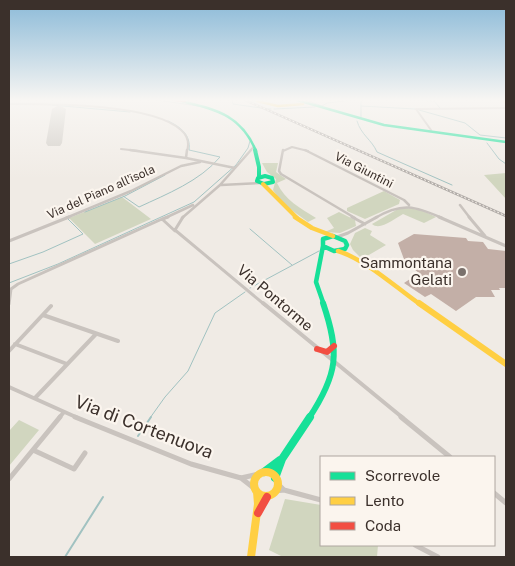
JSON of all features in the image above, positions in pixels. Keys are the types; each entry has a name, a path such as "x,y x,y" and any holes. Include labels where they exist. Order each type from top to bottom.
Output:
{"main road":[{"path":"243,126 248,132 254,146 258,162 259,181 280,204 310,227 335,237 346,244 369,268"},
{"path":"391,126 506,141"},
{"path":"396,126 506,141"},
{"path":"258,162 270,180 271,194"},
{"path":"259,181 270,180"},
{"path":"310,227 323,244 347,254 369,268 506,363"},
{"path":"256,517 267,497 275,491 276,471 281,460 318,403 331,376 335,344 331,324 316,282 317,267 323,255 323,244 326,238 335,237"},
{"path":"323,255 336,251 346,244"},
{"path":"317,349 327,352 335,344"},
{"path":"251,557 256,517 255,481 261,473 281,460"},
{"path":"261,473 269,473 276,481"},
{"name":"Via di Cortenuova","path":"256,491 267,497"}],"street":[{"path":"177,126 185,134 188,144 186,158"},
{"path":"429,126 432,130"},
{"path":"178,233 176,230 178,222 220,185 254,146"},
{"name":"Via Giuntini","path":"365,224 281,174 279,170 283,150 290,147 300,148 404,200 409,205"},
{"name":"Via del Piano all'isola","path":"121,149 186,158 233,168"},
{"name":"Via del Piano all'isola","path":"9,241 131,191 181,166 200,162"},
{"path":"220,185 259,181"},
{"path":"9,304 11,289 18,284 199,203"},
{"path":"335,237 352,231 399,206 409,205 418,207 506,246"},
{"path":"460,205 485,237"},
{"name":"Via Pontorme","path":"162,219 449,456"},
{"path":"346,244 352,231"},
{"path":"9,350 51,306"},
{"path":"43,315 118,342"},
{"path":"36,398 96,334"},
{"path":"15,344 67,364"},
{"name":"Via di Cortenuova","path":"9,387 190,464 241,478 252,477 261,473"},
{"path":"9,479 64,412"},
{"path":"33,450 74,469 85,453"},
{"name":"Via di Cortenuova","path":"241,478 256,491"},
{"path":"276,481 284,490"},
{"path":"275,491 284,490 320,500"},
{"path":"495,494 506,503"},
{"path":"417,546 438,557"}],"green space":[{"path":"262,163 278,163 276,172 286,179 277,183 280,189 294,203 316,218 308,222 282,203 273,190 276,179 267,172"},
{"path":"506,173 506,199 484,175"},
{"path":"384,191 400,200 399,204 365,219 347,211 347,208"},
{"path":"122,197 151,219 95,244 69,218"},
{"path":"398,209 421,210 436,217 424,223 403,214 383,225 375,226 372,224"},
{"path":"339,212 355,220 356,226 340,233 325,232 334,228 327,218"},
{"path":"365,228 372,231 370,235 386,245 362,259 350,244 355,233"},
{"path":"19,420 39,430 9,466 9,431"},
{"path":"285,499 320,505 320,546 378,546 377,557 283,557 269,550"}],"building":[{"name":"Sammontana Gelati","path":"414,234 466,238 468,241 483,242 488,249 506,251 506,288 491,290 495,297 476,297 456,311 431,294 425,297 404,283 419,273 405,262 398,243"}],"waterway":[{"path":"124,197 139,207 193,180 212,166 220,157 189,150 187,136 177,126"},
{"path":"359,126 377,152 452,185"},
{"path":"469,126 480,135 506,138"},
{"path":"9,283 58,264 194,202 236,165 248,148 250,141"},
{"path":"487,143 499,159 506,164"},
{"path":"124,197 165,175"},
{"path":"85,212 124,197"},
{"path":"9,264 43,252 83,234 68,219"},
{"path":"250,229 292,265"},
{"path":"250,288 319,251"},
{"path":"150,418 165,397 188,371 215,313 245,292"},
{"path":"138,436 151,417"},
{"path":"65,557 103,497"}],"runway":[{"path":"54,143 56,126"}],"railway":[{"path":"304,126 506,216"}],"traffic: fast":[{"path":"241,126 250,138 256,153 259,177"},
{"path":"394,126 506,142"},
{"path":"265,176 272,178 273,182 264,184 257,181 258,178 265,176"},
{"path":"333,236 345,241 347,245 345,249 334,251 323,246 323,239 333,236"},
{"path":"275,478 282,459 324,395 334,364 332,330 316,282 323,246"},
{"path":"264,472 280,460"}],"traffic: slow":[{"path":"263,184 286,209 303,223 322,233 333,236"},
{"path":"338,251 347,254 369,268 506,364"},
{"path":"266,472 274,476 278,484 274,492 266,496 258,492 254,484 258,476 266,472"},
{"path":"251,557 258,504 257,492"}],"traffic: jam":[{"path":"317,349 327,352 334,346"},
{"path":"258,513 267,497"}],"place":[{"name":"Sammontana Gelati","path":"462,272"}]}
